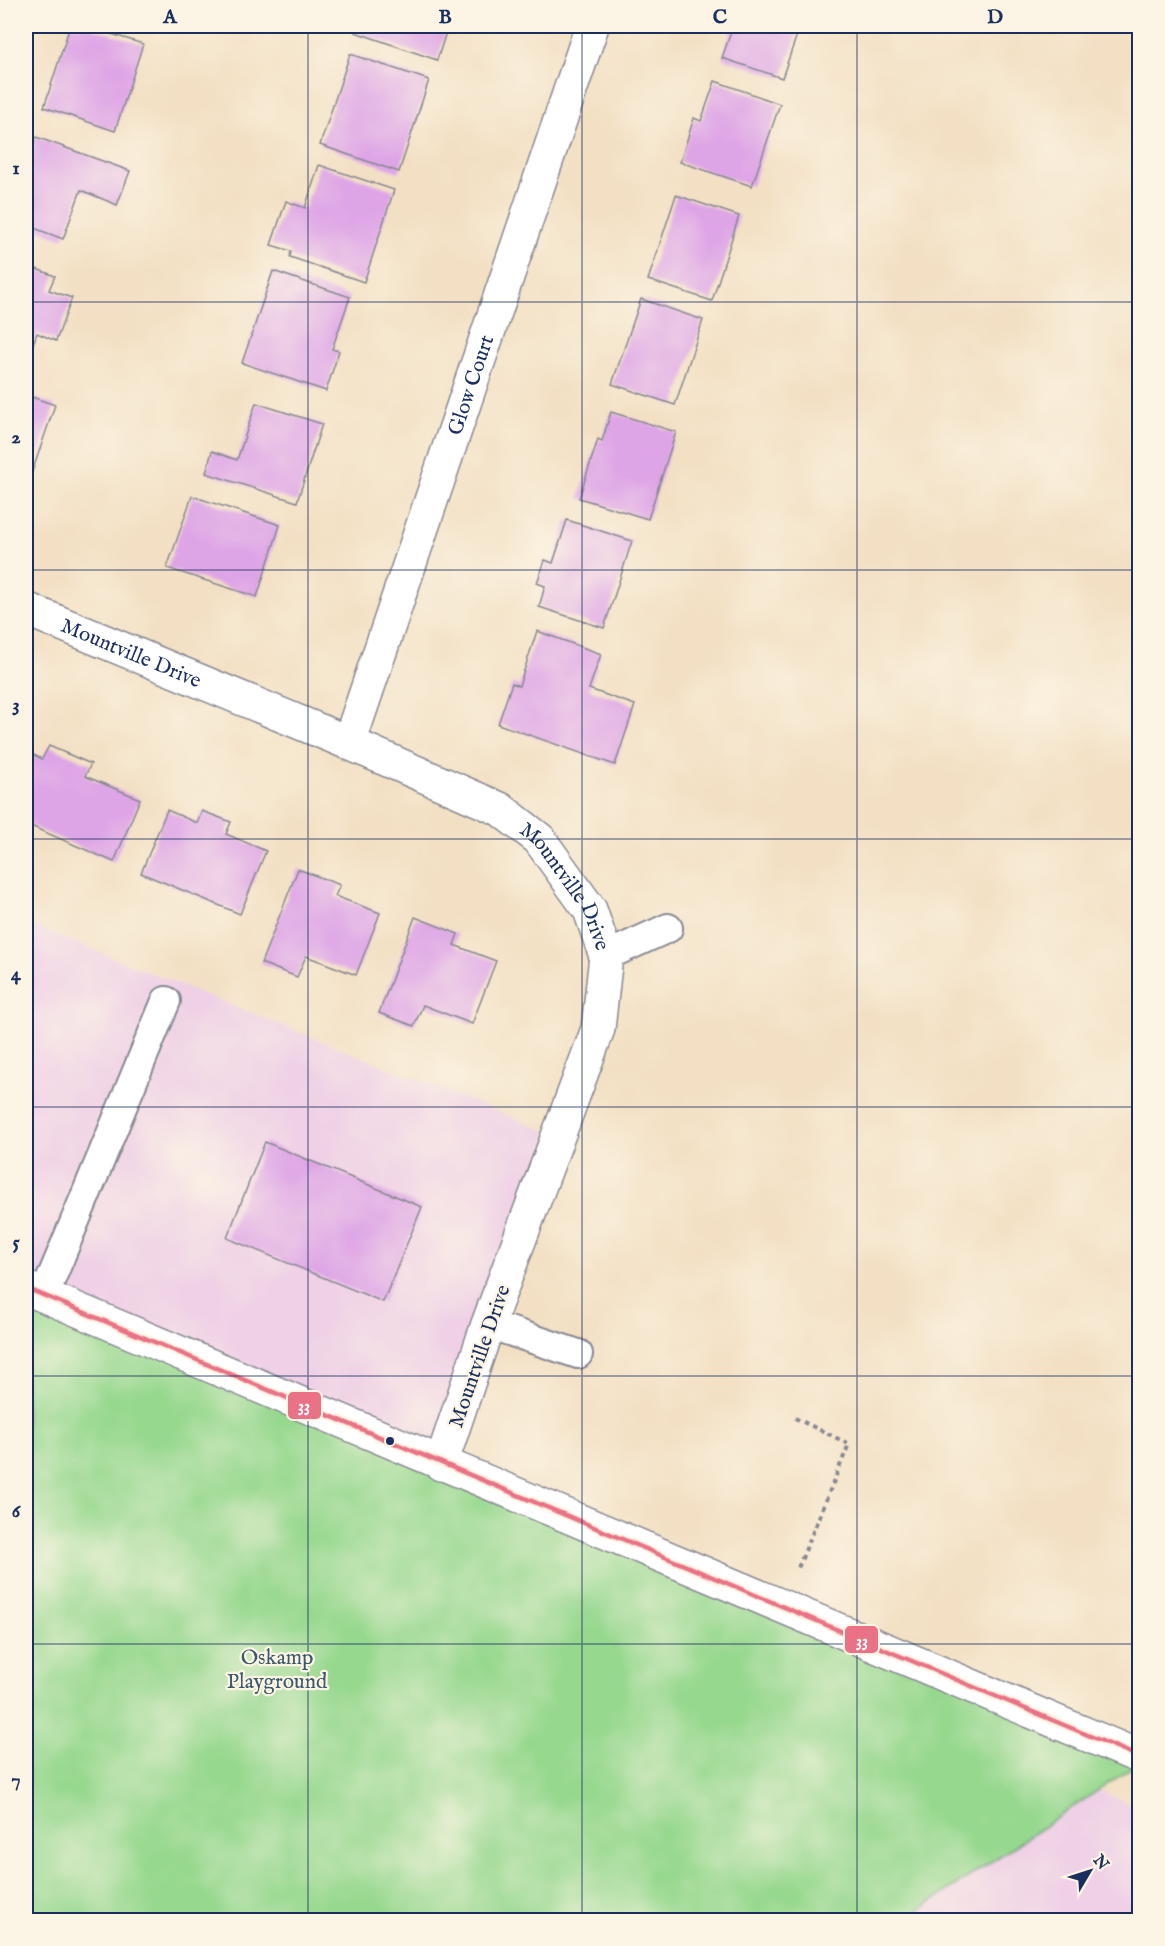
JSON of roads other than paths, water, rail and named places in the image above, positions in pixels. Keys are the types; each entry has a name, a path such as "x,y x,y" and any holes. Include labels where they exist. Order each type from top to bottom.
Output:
{"street":[{"name":"Glow Court","path":"349,743 592,26"},
{"name":"Mountville Drive","path":"26,609 349,743 500,809 539,839 590,910 606,956 598,1029 488,1324 441,1464"},
{"path":"35,1292 1140,1757"}],"lane":[{"path":"606,956 668,928"},
{"path":"35,1292 166,1001"},
{"path":"488,1324 578,1354"}],"park label":[{"name":"Oskamp Playground","path":"277,1669"}]}
